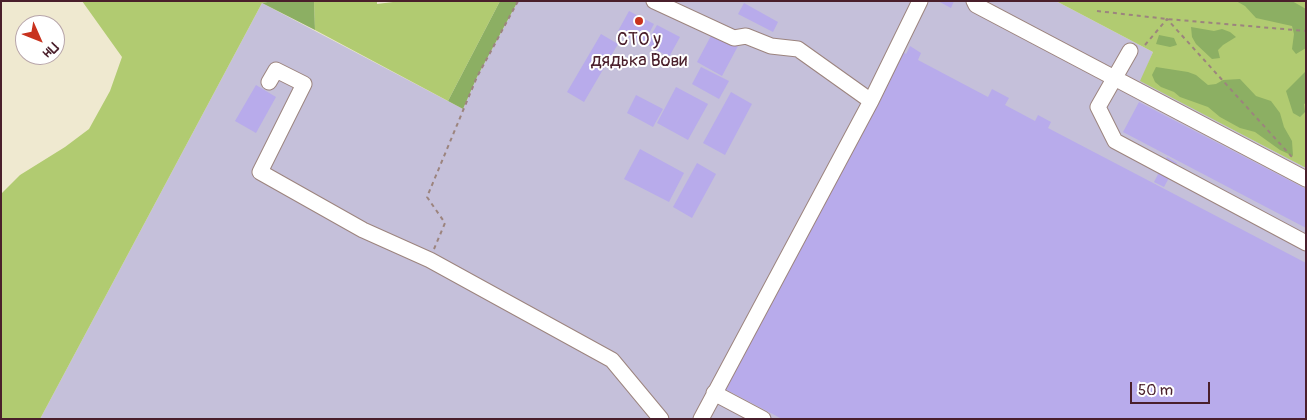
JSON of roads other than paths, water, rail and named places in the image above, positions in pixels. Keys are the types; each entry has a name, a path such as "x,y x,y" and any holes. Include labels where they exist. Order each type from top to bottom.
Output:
{"lane":[{"path":"654,1 734,38 746,36 771,46 798,49 871,101"},
{"path":"701,419 871,101 920,1"},
{"path":"974,1 976,4 1306,179"},
{"path":"1130,51 1098,107 1115,141 1306,243"},
{"path":"269,82 276,70 304,84 260,172 363,230 430,260 612,360 661,419"},
{"path":"714,393 763,419"}],"place":[{"name":"СТО у дядька Вови","path":"639,21"}]}
